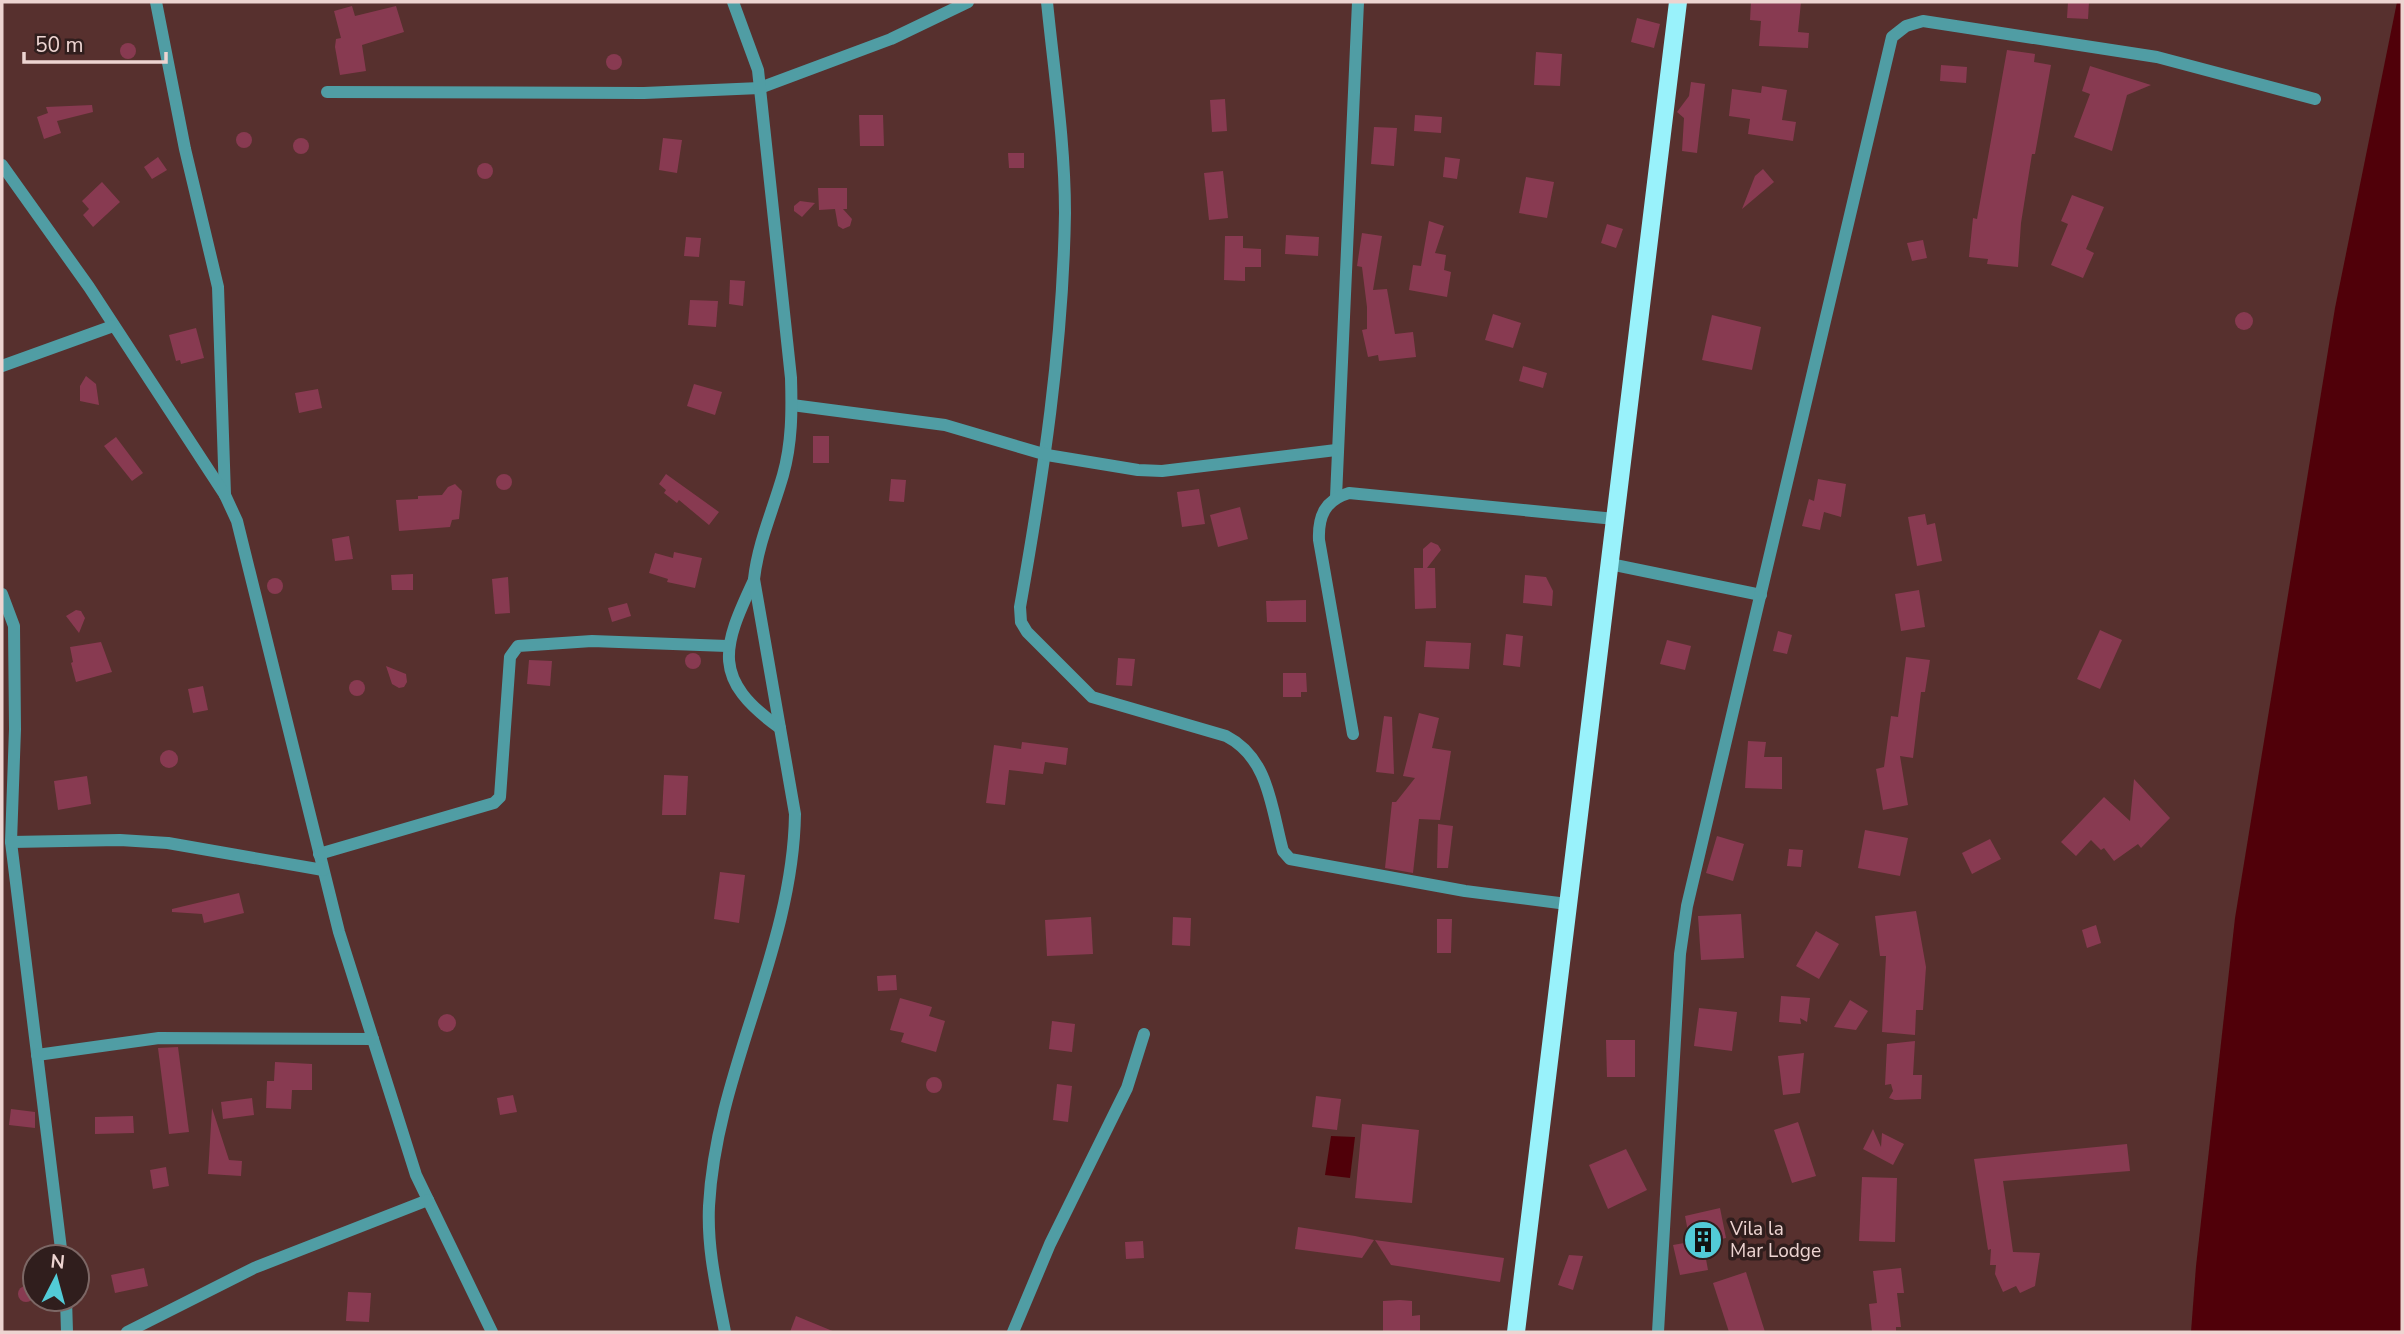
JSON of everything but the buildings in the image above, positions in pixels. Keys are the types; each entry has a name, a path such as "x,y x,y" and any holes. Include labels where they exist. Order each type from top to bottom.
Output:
{"main road":[{"path":"1516,1332 1678,2"}],"street":[{"path":"156,2 185,149 218,287 225,495"},
{"path":"725,1332 711,1262 709,1204 724,1110 775,942 794,851 795,814 754,579 757,555 783,473 792,405 758,70 733,2"},
{"path":"327,92 645,93 760,88 891,39 968,2"},
{"path":"1046,2 1062,145 1065,212 1047,455 1020,607 1021,622 1027,632 1092,697 1226,736 1251,752 1263,775 1283,851 1290,859 1465,891 1567,904"},
{"path":"1336,497 1336,450 1359,2"},
{"path":"1658,1332 1680,954 1687,906 1892,37 1906,26 1923,21 2099,46 2157,57 2315,99"},
{"path":"2,165 225,495 237,521 339,932 416,1175 492,1332"},
{"path":"2,366 113,326"},
{"path":"792,405 945,425 1047,455 1138,470 1162,471 1336,450"},
{"path":"1353,734 1319,540 1321,516 1336,497 1349,493 1615,519"},
{"path":"1609,564 1760,595"},
{"path":"754,579 727,646 731,668 743,695 756,711 780,728"},
{"path":"2,594 14,626 15,729 7,826 60,1243"},
{"path":"319,854 494,803 500,797 510,657 518,646 592,641 727,646"},
{"path":"11,842 120,840 168,843 323,870"},
{"path":"1013,1332 1050,1244 1127,1088 1144,1034"},
{"path":"37,1055 159,1038 373,1039"},
{"path":"127,1332 254,1268 428,1200"},
{"path":"66,1313 67,1332"}],"shaded area":[{"path":"2397,2 2402,2 2402,1332 2191,1332 2235,918 2335,308"},
{"path":"1331,1136 1355,1137 1350,1178 1325,1175"}],"place":[{"name":"Vila la Mar Lodge","path":"1703,1240"}]}
